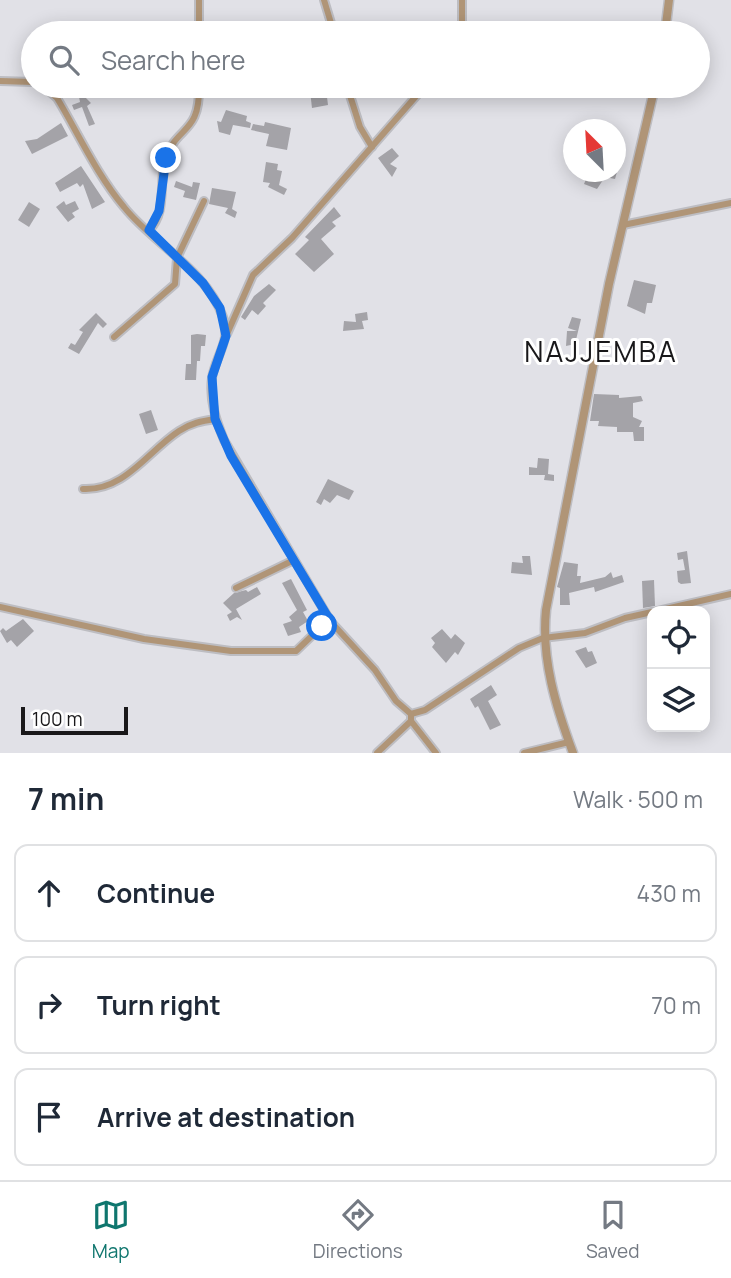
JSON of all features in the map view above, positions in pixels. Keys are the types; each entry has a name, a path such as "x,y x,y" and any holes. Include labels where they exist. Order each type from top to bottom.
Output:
{"street":[{"path":"199,0 199,21"},
{"path":"324,0 330,21"},
{"path":"462,0 462,21"},
{"path":"666,21 669,0"},
{"path":"0,80 21,81"},
{"path":"57,98 122,206 149,230 216,300 225,323 226,336"},
{"path":"149,230 159,211 166,158 197,114 199,98"},
{"path":"351,98 360,127 372,147"},
{"path":"415,98 292,238 253,275 226,336 212,377 215,419 231,456 331,622 375,670 436,753"},
{"path":"573,753 546,660 543,638 554,558 652,98"},
{"path":"114,337 175,284 177,258 204,201"},
{"path":"623,225 731,203"},
{"path":"83,489 108,484 148,459 182,429 215,419"},
{"path":"236,588 294,560"},
{"path":"680,606 731,594"},
{"path":"0,607 144,639 262,653 296,651 320,627 331,622"},
{"path":"377,753 411,718 509,653 543,638 585,633 625,618 647,613"},
{"path":"524,753 569,742"}],"building":[{"path":"79,98 86,98 91,103 87,106 95,124 89,126 82,107 74,110 72,105 80,102"},
{"path":"311,98 327,98 328,105 312,108"},
{"path":"226,110 247,116 246,121 251,123 250,128 233,125 230,135 219,132 217,121 221,122"},
{"path":"265,122 291,128 287,150 266,146 269,134 251,130 253,124 264,126"},
{"path":"61,123 68,136 32,154 25,141 37,139"},
{"path":"392,148 399,156 390,164 397,168 392,177 378,158"},
{"path":"266,162 278,164 277,170 282,171 279,185 287,189 284,195 268,187 270,183 263,182"},
{"path":"81,166 105,202 92,209 83,184 80,187 77,183 60,192 55,183"},
{"path":"176,181 192,187 193,182 200,183 196,200 183,197 185,191 174,187"},
{"path":"585,182 602,182 597,189 584,184"},
{"path":"212,188 236,192 232,209 237,212 235,218 225,213 228,208 209,204"},
{"path":"64,201 66,205 75,201 79,209 72,213 75,217 68,222 56,207"},
{"path":"29,202 40,209 29,227 18,220"},
{"path":"334,207 341,216 332,222 336,226 321,239 334,254 314,272 295,254 309,240 305,237"},
{"path":"634,280 656,285 652,303 647,303 645,314 627,306"},
{"path":"269,284 276,290 263,303 266,306 258,315 252,310 245,320 241,317 254,296"},
{"path":"367,312 368,320 362,321 364,329 343,331 344,321 356,322 355,314"},
{"path":"96,313 107,324 103,328 98,323 79,354 68,348 71,343 75,345 83,332 79,330"},
{"path":"572,317 581,319 575,344 566,346 567,331 577,331 568,328"},
{"path":"191,335 206,335 205,346 201,346 200,361 197,361 196,380 185,380 186,364 191,364"},
{"path":"594,394 619,395 619,398 641,396 643,401 633,403 633,417 642,421 639,427 644,427 644,441 634,441 633,432 617,432 617,427 598,426 599,421 590,421"},
{"path":"151,410 158,430 146,434 139,414"},
{"path":"538,458 549,459 548,474 554,475 554,481 544,480 545,475 529,475 529,467 537,468"},
{"path":"328,479 354,491 349,500 337,495 330,503 324,499 321,505 316,502"},
{"path":"687,551 691,583 681,584 678,582 677,571 685,570 683,559 678,560 677,553"},
{"path":"522,556 530,556 532,575 511,573 512,562 523,563"},
{"path":"564,562 578,564 577,576 581,576 580,583 605,577 611,572 613,578 622,575 624,582 595,592 594,587 569,593 570,605 560,605 560,588 557,587"},
{"path":"291,579 307,610 303,612 308,621 299,627 301,632 288,636 283,624 292,621 289,617 297,610 282,583"},
{"path":"654,580 655,606 643,608 642,581"},
{"path":"257,587 261,594 236,609 242,620 237,617 230,621 227,615 232,612 223,603 234,593 246,590 248,592"},
{"path":"23,619 34,631 17,647 11,640 7,643 0,631 3,628 6,631"},
{"path":"442,629 451,639 455,634 465,643 458,655 455,652 446,663 432,647 435,643 431,638"},
{"path":"586,647 588,652 592,651 597,663 586,668 575,651"},
{"path":"491,685 497,695 488,701 501,725 490,730 478,706 475,708 470,699"}],"district":[{"name":"NAJJEMBA","path":"601,352"}],"route":[{"path":"166,158 159,211 154,226 149,230 203,283 220,308 226,336 212,377 215,419 231,456 331,622 322,626"}]}
